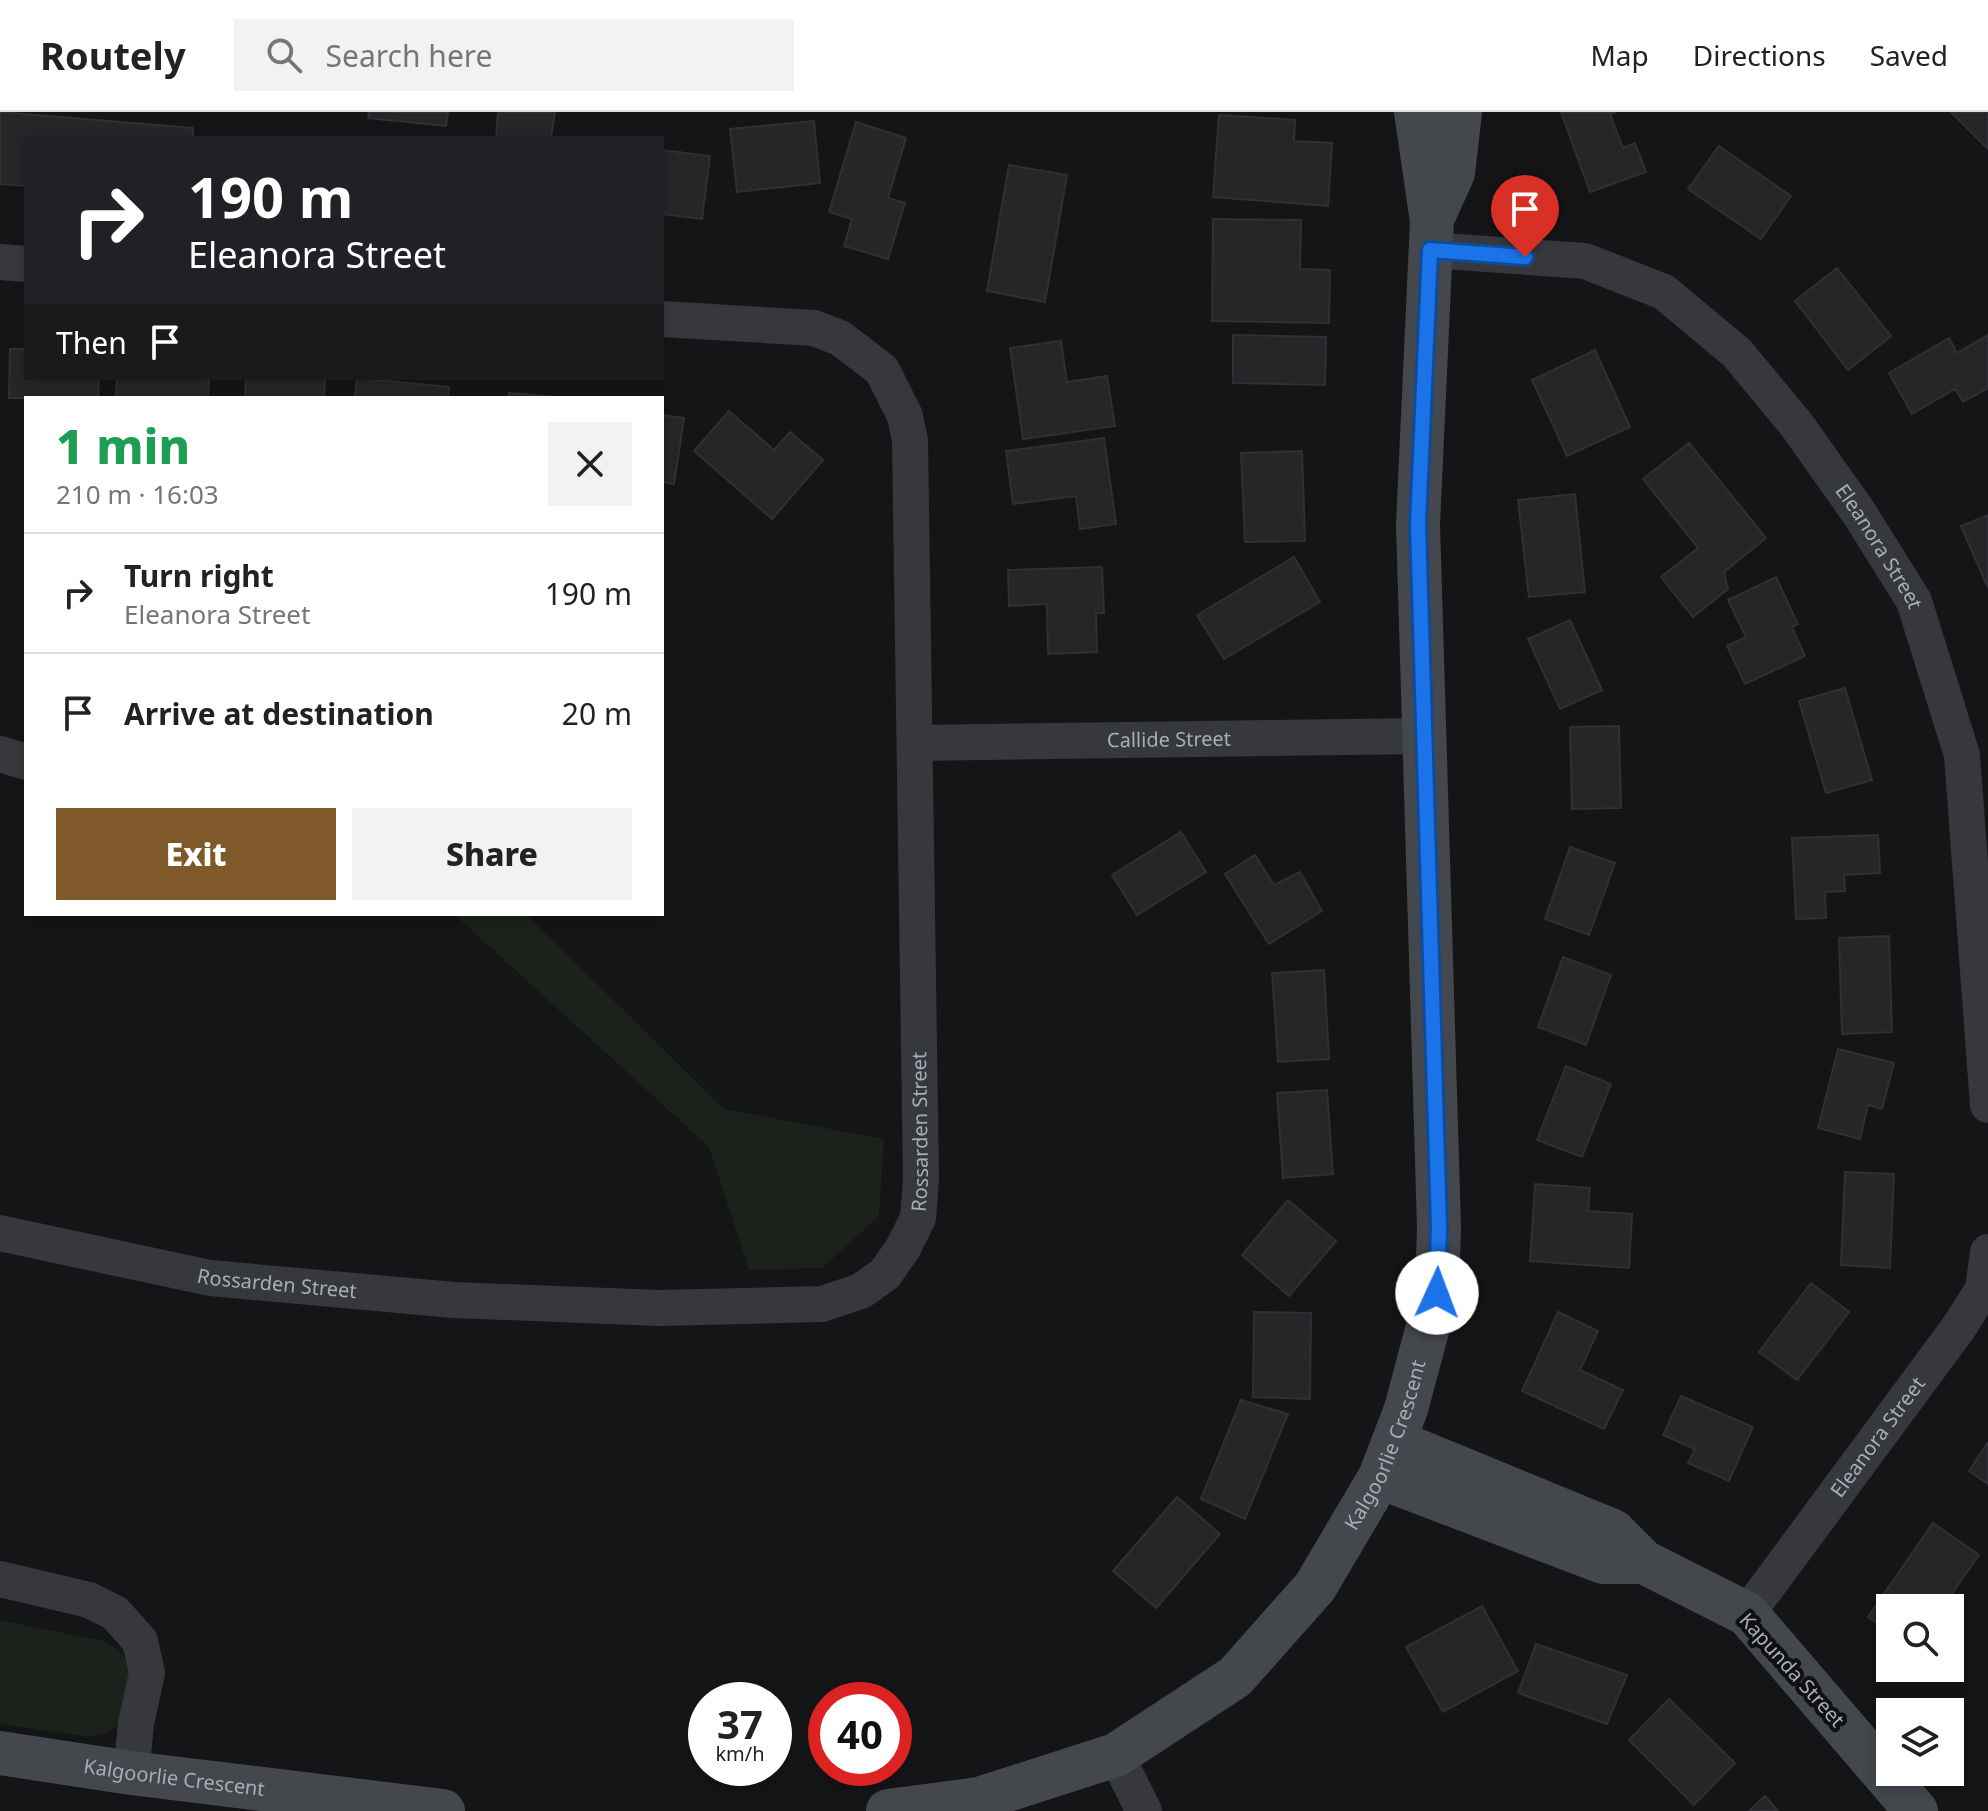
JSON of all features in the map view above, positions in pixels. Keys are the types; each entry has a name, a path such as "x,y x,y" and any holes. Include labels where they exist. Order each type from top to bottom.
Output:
{"street":[{"name":"Kalgoorlie Crescent","path":"888,1811 979,1799 1116,1755 1235,1677 1315,1587 1387,1459 1406,1409 1437,1293 1439,1227 1418,524 1431,235 1416,112"},
{"name":"Kalgoorlie Crescent","path":"1431,235 1453,173 1460,112"},
{"name":"Eleanora Street","path":"1431,235 1585,261 1664,292 1737,353 1796,424 1859,513 1914,601 1962,755 1988,1105"},
{"path":"0,262 24,264"},
{"name":"Rossarden Street","path":"0,1233 210,1278 454,1300 659,1308 822,1304 861,1291 885,1274 918,1218 921,1180 910,441 905,416 882,370 840,338 814,328 664,319"},
{"name":"Callide Street","path":"915,743 1424,736"},
{"path":"0,754 24,761"},
{"name":"Eleanora Street","path":"1747,1614 1986,1290 1988,1252"},
{"name":"Kapunda Street","path":"1387,1459 1613,1531 1644,1562 1747,1614 1916,1811"},
{"path":"0,1579 89,1600 115,1613 140,1641 147,1673 136,1724 131,1773"},
{"name":"Kalgoorlie Crescent","path":"0,1753 131,1773 443,1811"},
{"path":"1116,1755 1144,1811"}],"shaded area":[{"path":"456,916 528,916 724,1109 884,1139 879,1216 822,1268 749,1270 709,1147"},
{"path":"0,1620 103,1641 117,1649 128,1662 134,1678 120,1724 106,1733 90,1737 0,1724"}],"building":[{"path":"0,112 193,128 193,136 24,136 24,186 0,184"},
{"path":"369,112 448,112 446,126 368,118"},
{"path":"498,112 555,112 551,136 496,136"},
{"path":"1561,112 1616,112 1610,114 1623,148 1635,143 1646,172 1590,192"},
{"path":"1951,112 1988,112 1988,149"},
{"path":"1219,115 1295,120 1294,141 1332,143 1328,206 1213,197"},
{"path":"814,121 820,183 737,192 730,129"},
{"path":"856,122 906,138 888,198 905,203 888,259 844,246 852,219 829,212"},
{"path":"1719,146 1791,196 1761,239 1688,189"},
{"path":"664,150 710,156 702,219 664,214"},
{"path":"1009,165 1067,175 1045,302 987,291"},
{"path":"1213,219 1301,220 1300,269 1330,270 1329,323 1212,321"},
{"path":"1837,268 1891,336 1848,370 1795,301"},
{"path":"1233,335 1326,337 1325,385 1233,383"},
{"path":"1988,335 1988,388 1963,402 1955,389 1912,414 1889,373 1949,338 1957,353"},
{"path":"1061,341 1067,382 1107,376 1115,426 1023,439 1010,348"},
{"path":"10,349 24,349 24,380 99,380 98,396 9,398"},
{"path":"1595,350 1630,427 1567,456 1532,380"},
{"path":"117,380 209,380 208,396 116,396"},
{"path":"246,380 325,380 324,396 245,396"},
{"path":"357,380 449,387 448,396 355,396"},
{"path":"509,393 545,396 508,396"},
{"path":"729,411 774,450 790,432 823,460 772,519 694,451"},
{"path":"664,415 684,418 674,484 664,482"},
{"path":"1104,438 1116,524 1080,529 1076,496 1013,504 1006,451"},
{"path":"1689,443 1766,538 1724,572 1728,589 1693,617 1661,577 1698,548 1643,479"},
{"path":"1302,451 1305,541 1245,542 1241,453"},
{"path":"1575,494 1585,592 1529,597 1518,500"},
{"path":"1988,515 1988,588 1961,526"},
{"path":"1294,557 1320,602 1224,659 1197,615"},
{"path":"1102,567 1104,613 1096,613 1097,652 1048,654 1047,604 1009,606 1008,570"},
{"path":"1776,577 1798,624 1792,627 1805,656 1745,684 1727,646 1746,637 1728,600"},
{"path":"1570,620 1602,690 1560,709 1528,639"},
{"path":"1845,688 1872,780 1826,793 1799,701"},
{"path":"1619,726 1621,808 1572,809 1570,727"},
{"path":"1181,832 1206,872 1137,915 1112,875"},
{"path":"1878,835 1880,873 1844,875 1845,891 1825,892 1826,918 1796,919 1792,838"},
{"path":"1570,847 1615,863 1589,935 1545,919"},
{"path":"1255,855 1274,885 1300,872 1322,911 1269,944 1225,874"},
{"path":"1889,936 1892,1032 1842,1034 1839,938"},
{"path":"1563,957 1611,975 1586,1045 1538,1027"},
{"path":"1324,970 1329,1059 1278,1062 1272,973"},
{"path":"1838,1049 1894,1063 1882,1109 1868,1105 1860,1139 1818,1128"},
{"path":"1566,1066 1611,1084 1582,1157 1537,1140"},
{"path":"1327,1090 1333,1174 1283,1178 1277,1093"},
{"path":"1845,1172 1894,1174 1890,1268 1841,1265"},
{"path":"1535,1184 1590,1188 1588,1211 1632,1214 1629,1268 1530,1261"},
{"path":"1288,1200 1336,1241 1289,1296 1242,1255"},
{"path":"1811,1283 1849,1312 1797,1380 1759,1352"},
{"path":"1254,1312 1311,1313 1310,1399 1253,1397"},
{"path":"1558,1312 1598,1331 1580,1370 1623,1390 1604,1429 1522,1391"},
{"path":"1681,1396 1753,1427 1729,1481 1688,1463 1695,1449 1663,1435"},
{"path":"1241,1400 1288,1414 1245,1519 1201,1499"},
{"path":"1988,1442 1988,1484 1969,1471"},
{"path":"1177,1497 1220,1534 1156,1608 1113,1571"},
{"path":"1933,1523 1979,1555 1952,1594 1884,1594"},
{"path":"1876,1605 1876,1622 1868,1617"},
{"path":"1482,1606 1518,1671 1443,1712 1406,1647"},
{"path":"1536,1644 1627,1675 1607,1724 1518,1693"},
{"path":"1669,1699 1735,1763 1694,1805 1629,1740"},
{"path":"1765,1796 1778,1811 1749,1811"}],"route":[{"path":"1437,1293 1439,1227 1418,524 1430,250 1525,257"}]}
